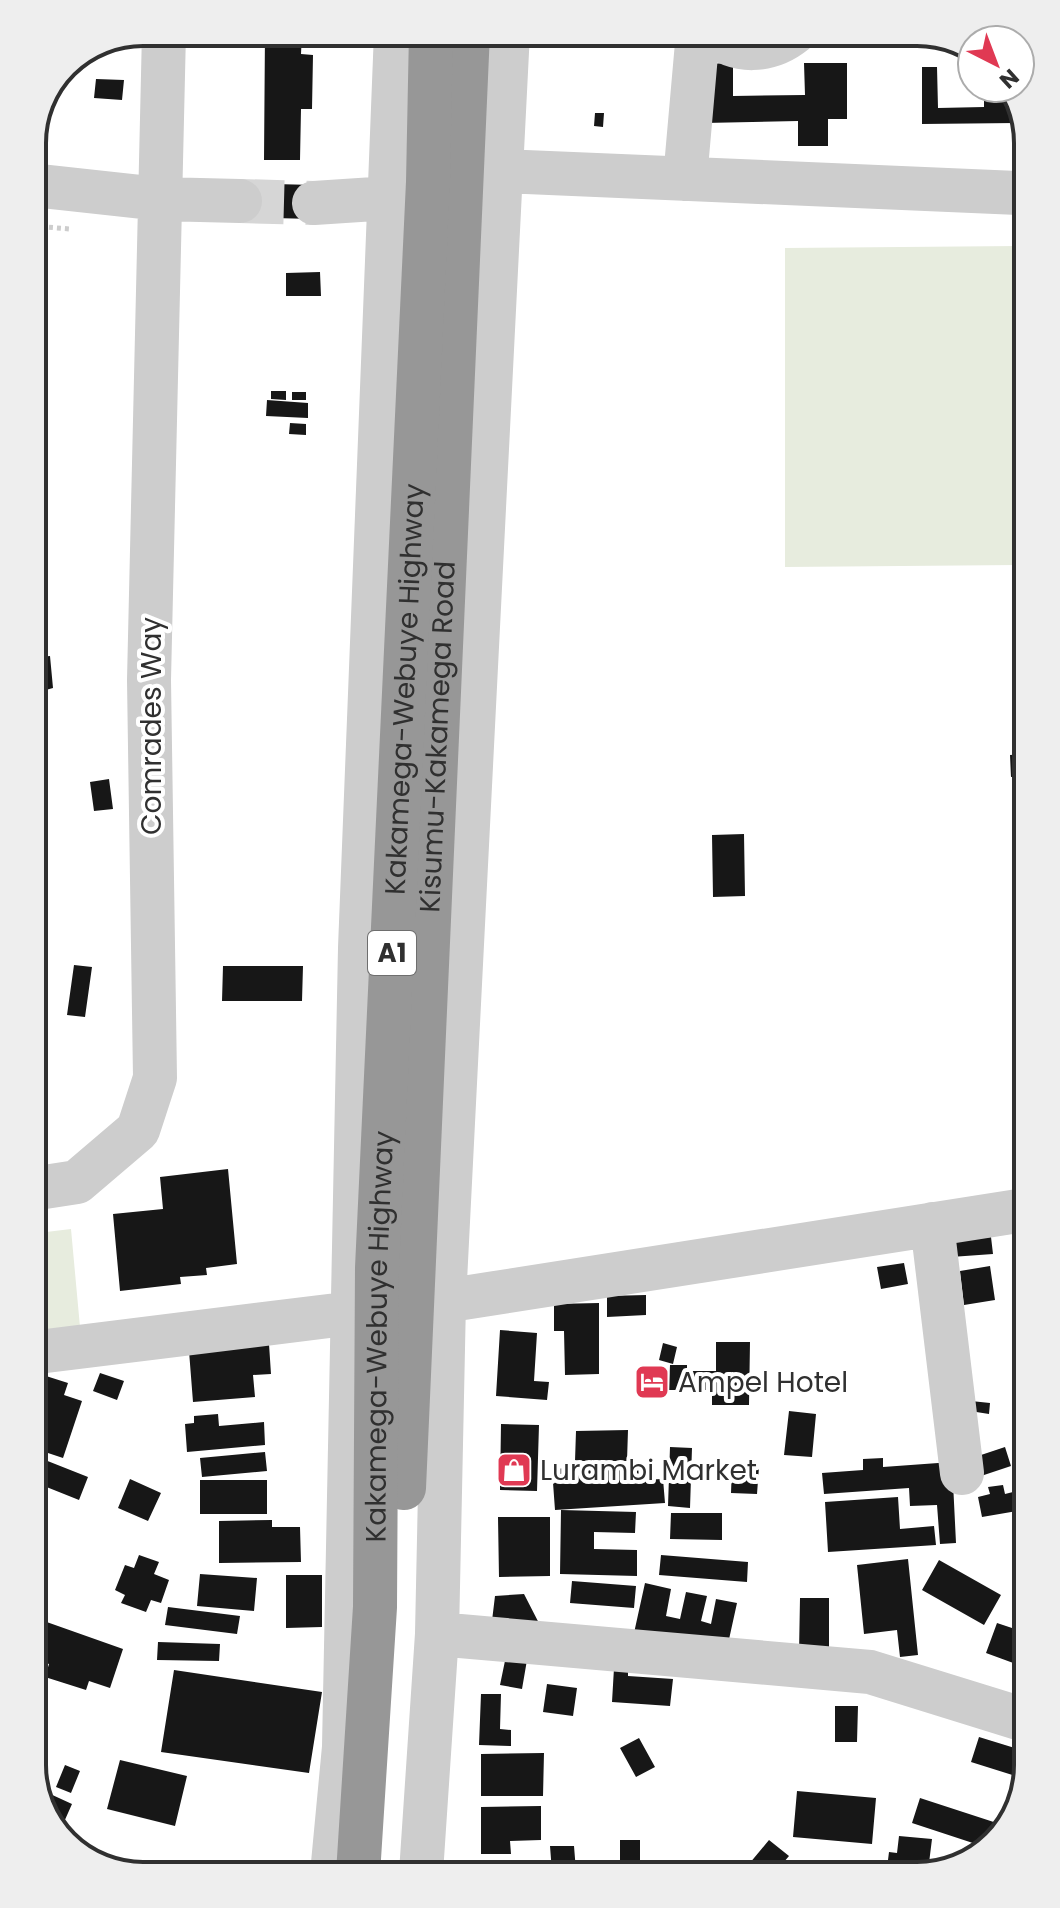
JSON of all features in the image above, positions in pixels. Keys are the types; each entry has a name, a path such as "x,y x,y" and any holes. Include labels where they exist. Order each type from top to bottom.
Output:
{"highway":[{"name":"Kakamega-Webuye Highway","path":"359,1862 375,1607 377,1268 428,182 431,46"},
{"name":"Kisumu-Kakamega Road","path":"387,1862 467,46"}],"street":[{"name":"Comrades Way","path":"46,1187 77,1182 138,1130 155,1078 149,680 164,46"},
{"path":"333,1862 344,1747 361,933 395,46"},
{"path":"422,1862 437,1634 444,1301 507,46"},
{"path":"685,179 697,46"},
{"path":"740,46 750,49 765,46"},
{"path":"502,171 1014,193"},
{"path":"46,187 160,199 240,201"},
{"path":"314,203 390,198"},
{"path":"444,1301 1014,1212"},
{"path":"932,1224 962,1473"},
{"path":"46,1351 353,1313"},
{"path":"437,1634 870,1672 1014,1717"}],"shaded area":[{"path":"1014,246 1014,565 785,567 785,248"},
{"path":"71,1229 80,1327 46,1333 46,1232"}],"building":[{"path":"265,46 301,46 301,54 313,55 312,109 301,109 300,160 264,160"},
{"path":"733,63 733,96 805,95 804,63 847,63 847,119 828,119 828,146 798,146 798,121 704,123 704,64"},
{"path":"922,67 937,67 938,108 1006,104 1012,123 922,124"},
{"path":"96,79 124,80 122,100 94,98"},
{"path":"595,113 604,113 603,127 594,126"},
{"path":"240,183 314,185 313,219 239,217"},
{"path":"320,272 321,296 286,296 286,273"},
{"path":"271,391 286,391 286,400 271,399"},
{"path":"292,392 306,392 306,400 292,400"},
{"path":"267,400 308,403 308,418 266,416"},
{"path":"290,423 306,424 306,435 289,434"},
{"path":"46,656 50,656 53,688 46,690"},
{"path":"1010,755 1014,755 1014,777 1011,777"},
{"path":"109,779 113,809 94,811 90,782"},
{"path":"744,834 745,896 713,897 712,835"},
{"path":"74,965 92,967 85,1017 67,1015"},
{"path":"223,966 303,966 302,1001 222,1001"},
{"path":"228,1169 237,1264 206,1268 207,1275 180,1277 181,1284 120,1291 113,1214 163,1209 160,1177"},
{"path":"991,1237 993,1254 951,1257 950,1240"},
{"path":"904,1263 908,1284 881,1289 877,1267"},
{"path":"990,1266 995,1300 964,1305 960,1271"},
{"path":"646,1295 646,1315 607,1317 607,1296"},
{"path":"599,1303 599,1374 565,1375 564,1331 554,1331 554,1304"},
{"path":"500,1330 537,1333 534,1381 549,1382 547,1400 496,1396"},
{"path":"716,1342 750,1342 749,1405 712,1405 712,1390 669,1390 670,1365 687,1365 687,1371 716,1371"},
{"path":"663,1343 677,1347 673,1364 659,1360"},
{"path":"269,1344 271,1374 253,1375 255,1397 193,1402 189,1351"},
{"path":"100,1373 124,1381 117,1400 93,1391"},
{"path":"46,1376 68,1383 64,1395 82,1401 63,1458 46,1452"},
{"path":"971,1401 990,1403 989,1414 970,1411"},
{"path":"789,1411 816,1414 812,1457 784,1455"},
{"path":"218,1414 219,1426 264,1422 265,1445 187,1452 185,1424 194,1423 194,1416"},
{"path":"501,1424 539,1425 537,1491 500,1490"},
{"path":"628,1430 627,1461 575,1461 576,1431"},
{"path":"670,1447 692,1448 690,1508 668,1506"},
{"path":"1005,1447 1011,1466 978,1477 972,1458"},
{"path":"265,1452 267,1471 202,1477 200,1458"},
{"path":"883,1458 883,1467 952,1462 956,1543 940,1544 937,1505 910,1506 909,1488 824,1494 822,1473 863,1470 863,1459"},
{"path":"46,1460 88,1477 79,1500 46,1487"},
{"path":"638,1464 639,1480 663,1479 665,1503 555,1510 552,1469"},
{"path":"732,1466 759,1467 757,1494 731,1493"},
{"path":"130,1479 161,1493 148,1521 118,1508"},
{"path":"200,1480 267,1480 267,1514 200,1514"},
{"path":"1003,1485 1005,1494 1013,1492 1014,1512 982,1517 978,1497 990,1494 988,1487"},
{"path":"898,1497 900,1529 934,1526 936,1545 828,1552 825,1502"},
{"path":"561,1510 636,1512 635,1533 594,1532 594,1549 637,1550 637,1576 560,1574"},
{"path":"671,1513 722,1513 722,1540 670,1539"},
{"path":"498,1517 550,1517 550,1576 499,1577"},
{"path":"272,1520 272,1527 300,1527 301,1562 219,1563 219,1521"},
{"path":"139,1555 159,1562 154,1574 169,1580 161,1603 151,1600 146,1612 121,1603 125,1595 115,1590 125,1565 134,1568"},
{"path":"661,1555 748,1562 747,1582 659,1575"},
{"path":"908,1559 918,1655 900,1657 897,1630 864,1634 857,1565"},
{"path":"939,1560 1001,1595 984,1625 922,1590"},
{"path":"200,1574 257,1578 254,1611 197,1606"},
{"path":"286,1575 322,1575 322,1627 286,1628"},
{"path":"572,1581 636,1586 634,1608 570,1603"},
{"path":"645,1583 671,1589 666,1616 680,1619 686,1592 707,1596 701,1621 711,1624 716,1599 737,1603 726,1653 634,1633"},
{"path":"524,1594 544,1633 491,1629 495,1596"},
{"path":"800,1598 829,1598 829,1653 799,1653"},
{"path":"168,1607 240,1616 237,1634 165,1625"},
{"path":"46,1622 123,1649 110,1688 89,1681 86,1690 46,1677 49,1664 46,1663"},
{"path":"997,1623 1014,1629 1014,1663 986,1653"},
{"path":"158,1642 220,1644 219,1661 157,1660"},
{"path":"506,1656 527,1660 522,1689 500,1685"},
{"path":"614,1668 628,1669 628,1676 673,1679 670,1706 612,1702"},
{"path":"174,1670 322,1692 309,1773 161,1752"},
{"path":"547,1684 577,1688 573,1716 543,1712"},
{"path":"481,1694 501,1694 500,1729 511,1730 511,1746 479,1745"},
{"path":"835,1706 858,1706 857,1742 835,1742"},
{"path":"979,1737 1014,1748 1013,1775 971,1762"},
{"path":"639,1738 655,1767 636,1777 620,1748"},
{"path":"544,1753 543,1796 481,1796 481,1754"},
{"path":"120,1760 187,1776 175,1826 107,1809"},
{"path":"65,1765 80,1771 71,1793 56,1787"},
{"path":"797,1791 876,1798 872,1844 793,1837"},
{"path":"51,1794 72,1804 64,1821"},
{"path":"920,1798 995,1823 974,1843 912,1823"},
{"path":"541,1806 541,1840 510,1841 511,1854 481,1854 481,1807"},
{"path":"899,1836 932,1839 929,1861 888,1862 889,1852 897,1853"},
{"path":"620,1840 640,1840 640,1862 620,1862"},
{"path":"769,1840 789,1856 784,1862 751,1862"},
{"path":"550,1846 574,1846 575,1862 551,1862"}],"tunnel":[{"path":"240,201 314,203"}],"place":[{"name":"Ampel Hotel","path":"652,1382"},
{"name":"Lurambi Market","path":"514,1470"}]}
